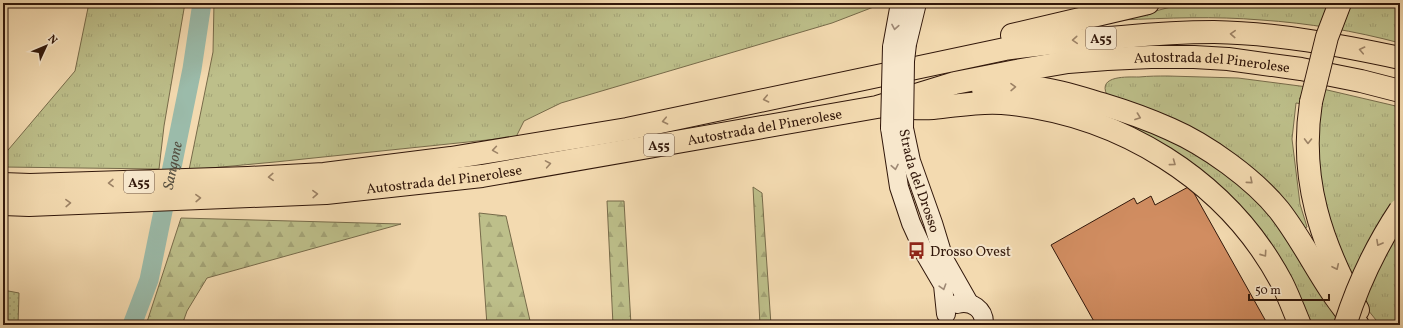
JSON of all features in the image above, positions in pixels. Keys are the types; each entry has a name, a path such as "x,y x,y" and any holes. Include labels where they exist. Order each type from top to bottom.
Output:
{"highway":[{"path":"804,91 982,42 1148,3"},
{"path":"1340,3 1327,37 1311,102 1307,148 1309,174 1322,232 1332,258 1366,325"},
{"name":"Autostrada del Pinerolese","path":"3,204 30,195 248,178 324,174 451,158 627,129 1004,49 1052,42 1153,34 1214,32 1272,36 1348,47 1400,58"},
{"name":"Autostrada del Pinerolese","path":"3,184 30,195 326,194 482,176 877,107 955,83 1068,62 1151,57 1228,59 1268,64 1361,81 1400,91"},
{"path":"877,107 977,90 1028,87 1062,92 1087,99 1116,108 1171,129 1225,161 1266,196 1289,223 1339,304 1358,325"},
{"path":"877,107 931,108 982,102 1026,106 1075,116 1120,133 1145,145 1189,174 1241,223 1270,263 1281,282 1290,298 1300,325"},
{"path":"1345,325 1360,283 1386,230 1400,210"}],"street":[{"name":"Strada del Drosso","path":"900,3 900,46 905,60 897,128 899,187 917,236 926,256 943,285 945,319"},
{"name":"Strada del Drosso","path":"900,46 917,3"},
{"name":"Strada del Drosso","path":"897,128 911,161 944,259 969,303 979,310 982,315 984,325"},
{"path":"945,319 953,306 969,303"}],"green space":[{"path":"89,3 185,3 164,126 159,169 3,167 3,156 75,71"},
{"path":"214,3 884,3 832,23 561,103 524,121 516,137 189,170 213,52"},
{"path":"1186,3 1400,3 1400,43 1331,28 1279,21 1209,18 1121,20"},
{"path":"1168,76 1238,78 1323,89 1400,107 1400,325 1380,325 1364,305 1347,276 1315,169 1318,106 1296,103 1292,139 1300,204 1307,227 1304,229 1290,211 1107,95 1105,88 1106,84 1115,78"},
{"path":"1121,121 1145,129 1204,158 1265,205 1347,325 1308,325 1290,282 1121,123"},
{"path":"753,187 762,193 771,325 760,325"},
{"path":"607,201 624,201 631,325 613,325"},
{"path":"479,213 506,216 531,325 487,325"},
{"path":"181,218 401,224 207,278 187,311 182,325 146,325"},
{"path":"3,290 19,293 18,325 3,325"}],"building":[{"path":"1190,186 1268,325 1096,325 1051,245 1134,198 1137,204 1151,196 1155,205"}],"waterway":[{"name":"Sangone","path":"132,325 149,280 192,69 202,3"}],"place":[{"name":"Drosso Ovest","path":"917,251"}]}
